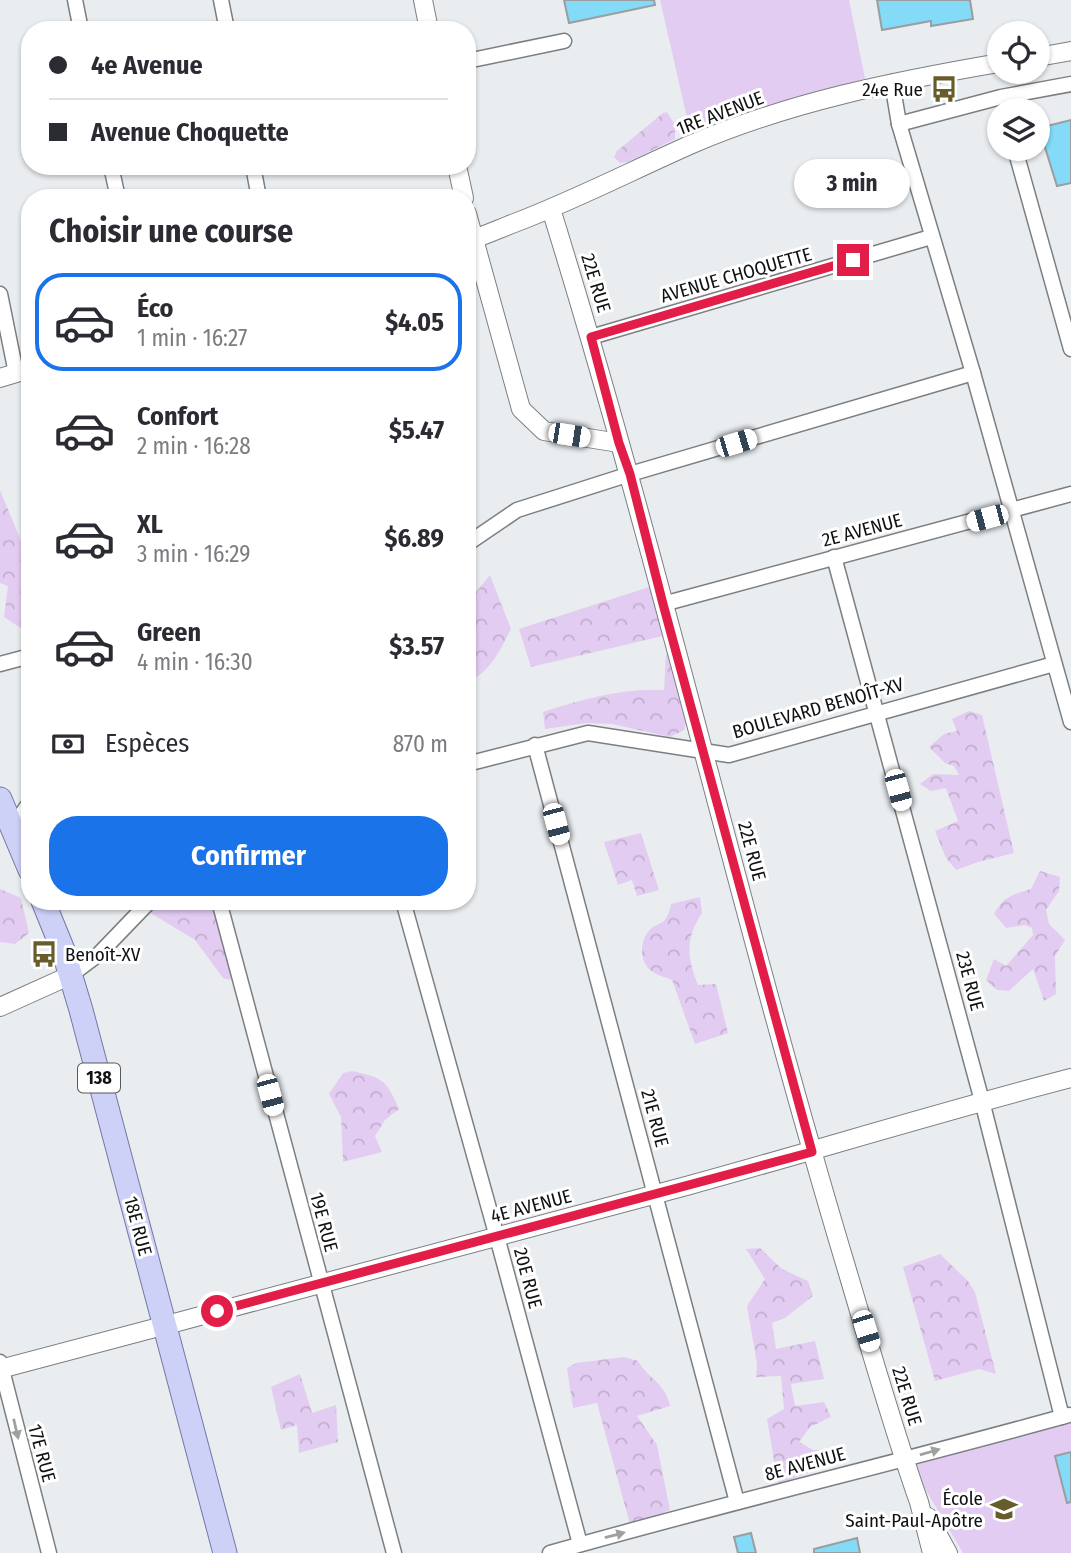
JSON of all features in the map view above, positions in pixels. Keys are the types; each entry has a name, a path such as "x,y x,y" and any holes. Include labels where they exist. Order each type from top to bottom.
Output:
{"main road":[{"path":"0,799 21,849"},
{"name":"18E RUE","path":"47,910 64,950 71,975 225,1553"}],"street":[{"path":"75,0 79,21"},
{"path":"221,0 224,21"},
{"path":"423,0 427,21"},
{"path":"476,59 564,41"},
{"path":"1050,55 1071,51"},
{"name":"1RE AVENUE","path":"476,238 551,209 741,125 892,82 987,65"},
{"path":"892,82 899,124 974,373 1071,722"},
{"path":"1023,98 1071,84"},
{"path":"899,124 987,107"},
{"path":"1018,161 1071,349"},
{"name":"22E RUE","path":"551,209 630,474 812,1152 919,1502 932,1553"},
{"name":"AVENUE CHOQUETTE","path":"591,337 931,237"},
{"path":"476,260 521,409 544,432 619,443"},
{"path":"0,294 15,373"},
{"path":"476,538 517,510 974,373"},
{"name":"2E AVENUE","path":"663,604 1071,494"},
{"name":"23E RUE","path":"834,557 1066,1416"},
{"path":"0,664 21,658"},
{"name":"BOULEVARD BENOÎT-XV","path":"476,761 588,733 729,755 1054,664"},
{"name":"21E RUE","path":"535,745 737,1502"},
{"path":"12,828 21,815"},
{"path":"0,1007 71,975 99,954 141,910"},
{"name":"19E RUE","path":"221,910 394,1553"},
{"name":"20E RUE","path":"406,910 580,1544"},
{"name":"4E AVENUE","path":"1,1367 655,1195 1071,1078"},
{"name":"17E RUE","path":"1,1367 49,1553"},
{"name":"8E AVENUE","path":"550,1553 1066,1416"},
{"name":"22E RUE","path":"919,1502 948,1553"}],"green space":[{"path":"660,0 849,0 867,88 693,144"},
{"path":"667,112 675,125 675,139 628,162 620,163 614,157 617,151"},
{"path":"0,490 21,541 21,628 4,617 8,586 0,583"},
{"path":"490,575 511,629 489,666 476,677 476,592"},
{"path":"652,586 667,635 531,667 519,629"},
{"path":"666,654 676,655 688,715 684,730 670,737 612,724 587,723 545,729 543,712 603,695 664,690"},
{"path":"969,711 982,715 1014,853 956,870 946,858 935,831 958,821 946,788 931,791 920,784 933,774 959,775 954,766 945,763 929,747 944,734 957,731 952,719"},
{"path":"641,833 659,890 637,896 632,880 618,885 604,842"},
{"path":"1040,871 1060,877 1059,891 1046,910 1049,924 1065,940 1055,956 1056,994 1044,1001 1033,969 1009,991 997,990 986,980 994,959 1006,966 1033,935 1032,928 1025,925 1006,928 994,914 1009,897 1031,889"},
{"path":"0,889 21,898 21,910 24,910 29,933 15,944 0,942"},
{"path":"700,897 702,913 690,940 690,957 698,985 716,984 728,1033 695,1044 672,980 648,968 642,950 645,936 667,917 671,904"},
{"path":"146,910 218,910 233,970 230,980 223,978 195,940"},
{"path":"352,1071 382,1081 391,1091 399,1109 385,1120 375,1136 382,1152 343,1162 341,1117 329,1094 343,1073"},
{"path":"760,1248 782,1269 808,1281 813,1296 785,1318 772,1323 776,1349 815,1341 824,1379 791,1384 795,1406 824,1402 831,1417 810,1427 799,1442 813,1450 838,1449 847,1458 778,1484 767,1419 784,1409 781,1376 756,1377 757,1364 747,1306 765,1279 746,1249"},
{"path":"940,1254 968,1281 975,1292 996,1374 979,1369 935,1381 903,1267"},
{"path":"624,1357 638,1361 661,1386 670,1406 637,1416 657,1445 670,1510 631,1528 597,1403 573,1408 567,1368 576,1363"},
{"path":"300,1374 312,1413 336,1405 338,1442 299,1453 297,1425 281,1430 271,1387"},
{"name":"École Saint-Paul-Apôtre","path":"1071,1415 1071,1553 963,1553 911,1465 904,1460"}],"building":[{"path":"564,0 654,0 655,5 569,23"},
{"path":"877,0 970,0 973,19 931,26 931,21 882,30"},
{"path":"1071,120 1071,183 1057,186 1049,161 1050,125"},
{"path":"1071,1452 1071,1502 1067,1503 1055,1456"},
{"path":"751,1533 756,1553 738,1553 734,1537"},
{"path":"857,1538 860,1553 814,1553 814,1549"}],"place":[{"name":"24e Rue","path":"944,89"},
{"name":"Benoît-XV","path":"44,954"},
{"name":"École Saint-Paul-Apôtre","path":"1004,1509"}],"route":[{"path":"217,1311 812,1152 591,337 853,260"}]}
